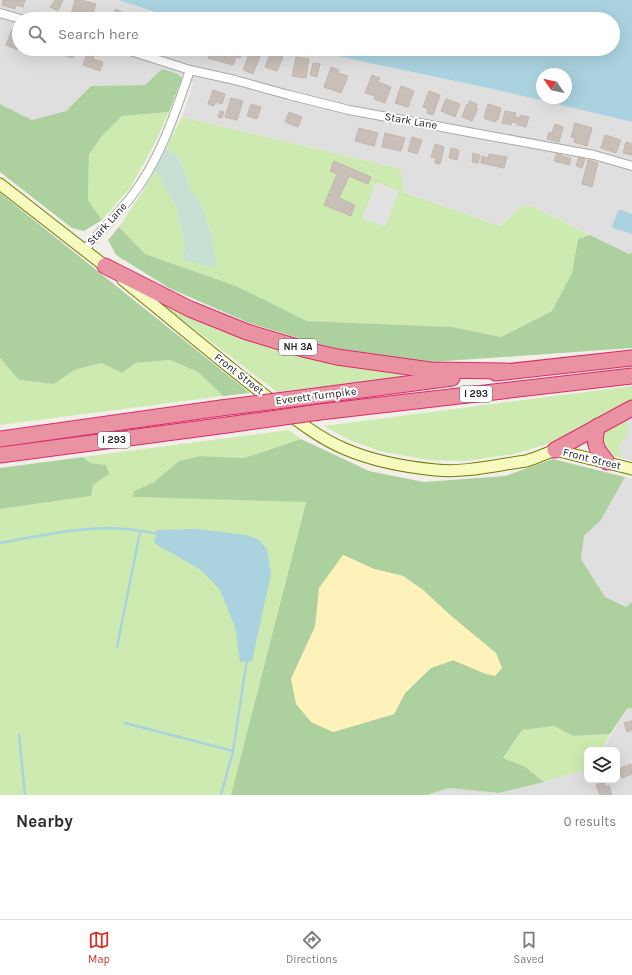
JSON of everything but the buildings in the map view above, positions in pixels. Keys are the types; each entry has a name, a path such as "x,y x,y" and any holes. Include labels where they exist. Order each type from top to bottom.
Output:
{"highway":[{"name":"NH 3A","path":"105,266 190,309 247,332 307,350 336,357 430,370 506,371"},
{"name":"Everett Turnpike","path":"0,438 506,371 632,358"},
{"name":"Everett Turnpike","path":"0,455 320,412 632,376"},
{"name":"NH 3A","path":"555,450 632,408"},
{"path":"598,426 594,437 598,452 607,462"}],"main road":[{"name":"Front Street","path":"0,184 85,249 203,347 308,428 344,448 384,462 436,470 453,471 526,461 555,450 632,469"}],"street":[{"path":"0,13 12,16"},
{"name":"Stark Lane","path":"146,56 190,70 236,80 289,96 349,110 594,155 632,166"},
{"name":"Stark Lane","path":"85,249 132,196 144,179 168,132 190,70"}],"shaded area":[{"path":"0,0 118,0 154,12 12,12 12,56 336,56 536,99 536,104 556,104 632,122 632,253 629,254 534,207 521,206 500,226 403,192 401,169 182,117 193,83 182,78 178,74 145,85 91,86 66,111 32,120 0,104"},
{"path":"376,182 399,191 385,227 362,218"},
{"path":"632,414 632,461 621,458 620,445 628,434 627,417"},
{"path":"625,477 632,479 632,602 626,607 605,597 581,559 584,536 601,520"},
{"path":"629,708 632,708 632,795 426,795 449,788 499,793 584,770 584,783 620,783 620,747 603,747"}],"green space":[{"path":"162,69 178,74 182,78 169,112 122,116 102,136 89,155 88,200 102,220 84,231 72,228 0,172 0,104 32,120 66,111 91,86 145,85"},
{"path":"169,112 154,145 130,188 102,220 88,200 89,156 102,136 122,116"},
{"path":"182,117 401,169 403,192 500,226 521,206 534,207 590,235 578,239 572,273 552,311 501,337 452,327 307,321 236,286 145,254 119,227 143,191 155,169 176,207 185,246 183,260 211,232 200,202 191,191 180,159 166,148"},
{"path":"166,148 180,159 191,191 200,202 211,232 217,268 183,260 185,246 176,207 155,169"},
{"path":"0,193 250,393 223,396 198,372 170,360 136,363 122,373 102,363 74,370 54,384 19,380 0,358"},
{"path":"119,227 145,254 236,286 307,321 452,327 501,337 552,311 572,273 578,239 590,235 629,254 632,253 632,348 431,362 338,350 249,323 169,288 116,255 108,240"},
{"path":"151,296 184,311 401,372 401,377 277,392"},
{"path":"0,358 19,380 54,384 74,370 103,363 122,373 136,363 170,360 198,372 223,396 0,425"},
{"path":"632,386 632,400 551,443 514,454 466,461 427,460 380,451 349,440 324,426"},
{"path":"627,417 628,434 620,445 621,458 607,454 600,435 606,426"},
{"path":"288,430 301,439 244,458 200,456 179,461 154,482 134,491 134,497 306,501 231,795 0,795 0,509 91,496 93,485 106,465 90,463 83,457"},
{"path":"301,439 369,471 424,482 505,476 553,459 625,477 601,520 584,536 581,559 605,597 626,607 632,602 632,708 628,708 610,734 573,736 554,726 522,730 503,758 524,766 544,782 499,793 449,788 426,795 231,795 306,502 133,497 134,491 154,482 179,461 200,456 244,458","holes":["343,555 374,569 403,576 423,590 449,614 486,674 453,660 431,668 405,693 394,714 333,732 291,679 315,627"]},
{"path":"83,457 90,463 106,465 109,474 93,485 91,496 0,509 0,468"},
{"path":"554,726 573,736 610,734 603,747 584,747 584,770 544,782 524,766 503,758 522,730"}],"sand":[{"path":"343,555 374,569 403,576 423,590 496,653 502,668 495,676 486,674 453,660 430,668 405,693 394,714 333,732 311,722 296,704 291,679 315,627 319,588"}],"water":[{"path":"118,0 632,0 632,122 556,104 572,104 572,68 536,68 536,99 336,56 620,56 620,12 155,12"},
{"path":"621,210 632,214 632,234 613,228 612,226 618,211"},
{"path":"197,529 246,535 259,540 267,549 271,574 252,661 240,662 235,627 220,590 201,570 154,543 157,530"}],"waterway":[{"path":"0,543 59,532 98,528 137,530 158,534"},
{"path":"117,647 140,532"},
{"path":"221,795 233,751 247,659"},
{"path":"125,723 233,751"},
{"path":"19,735 25,795"}]}
